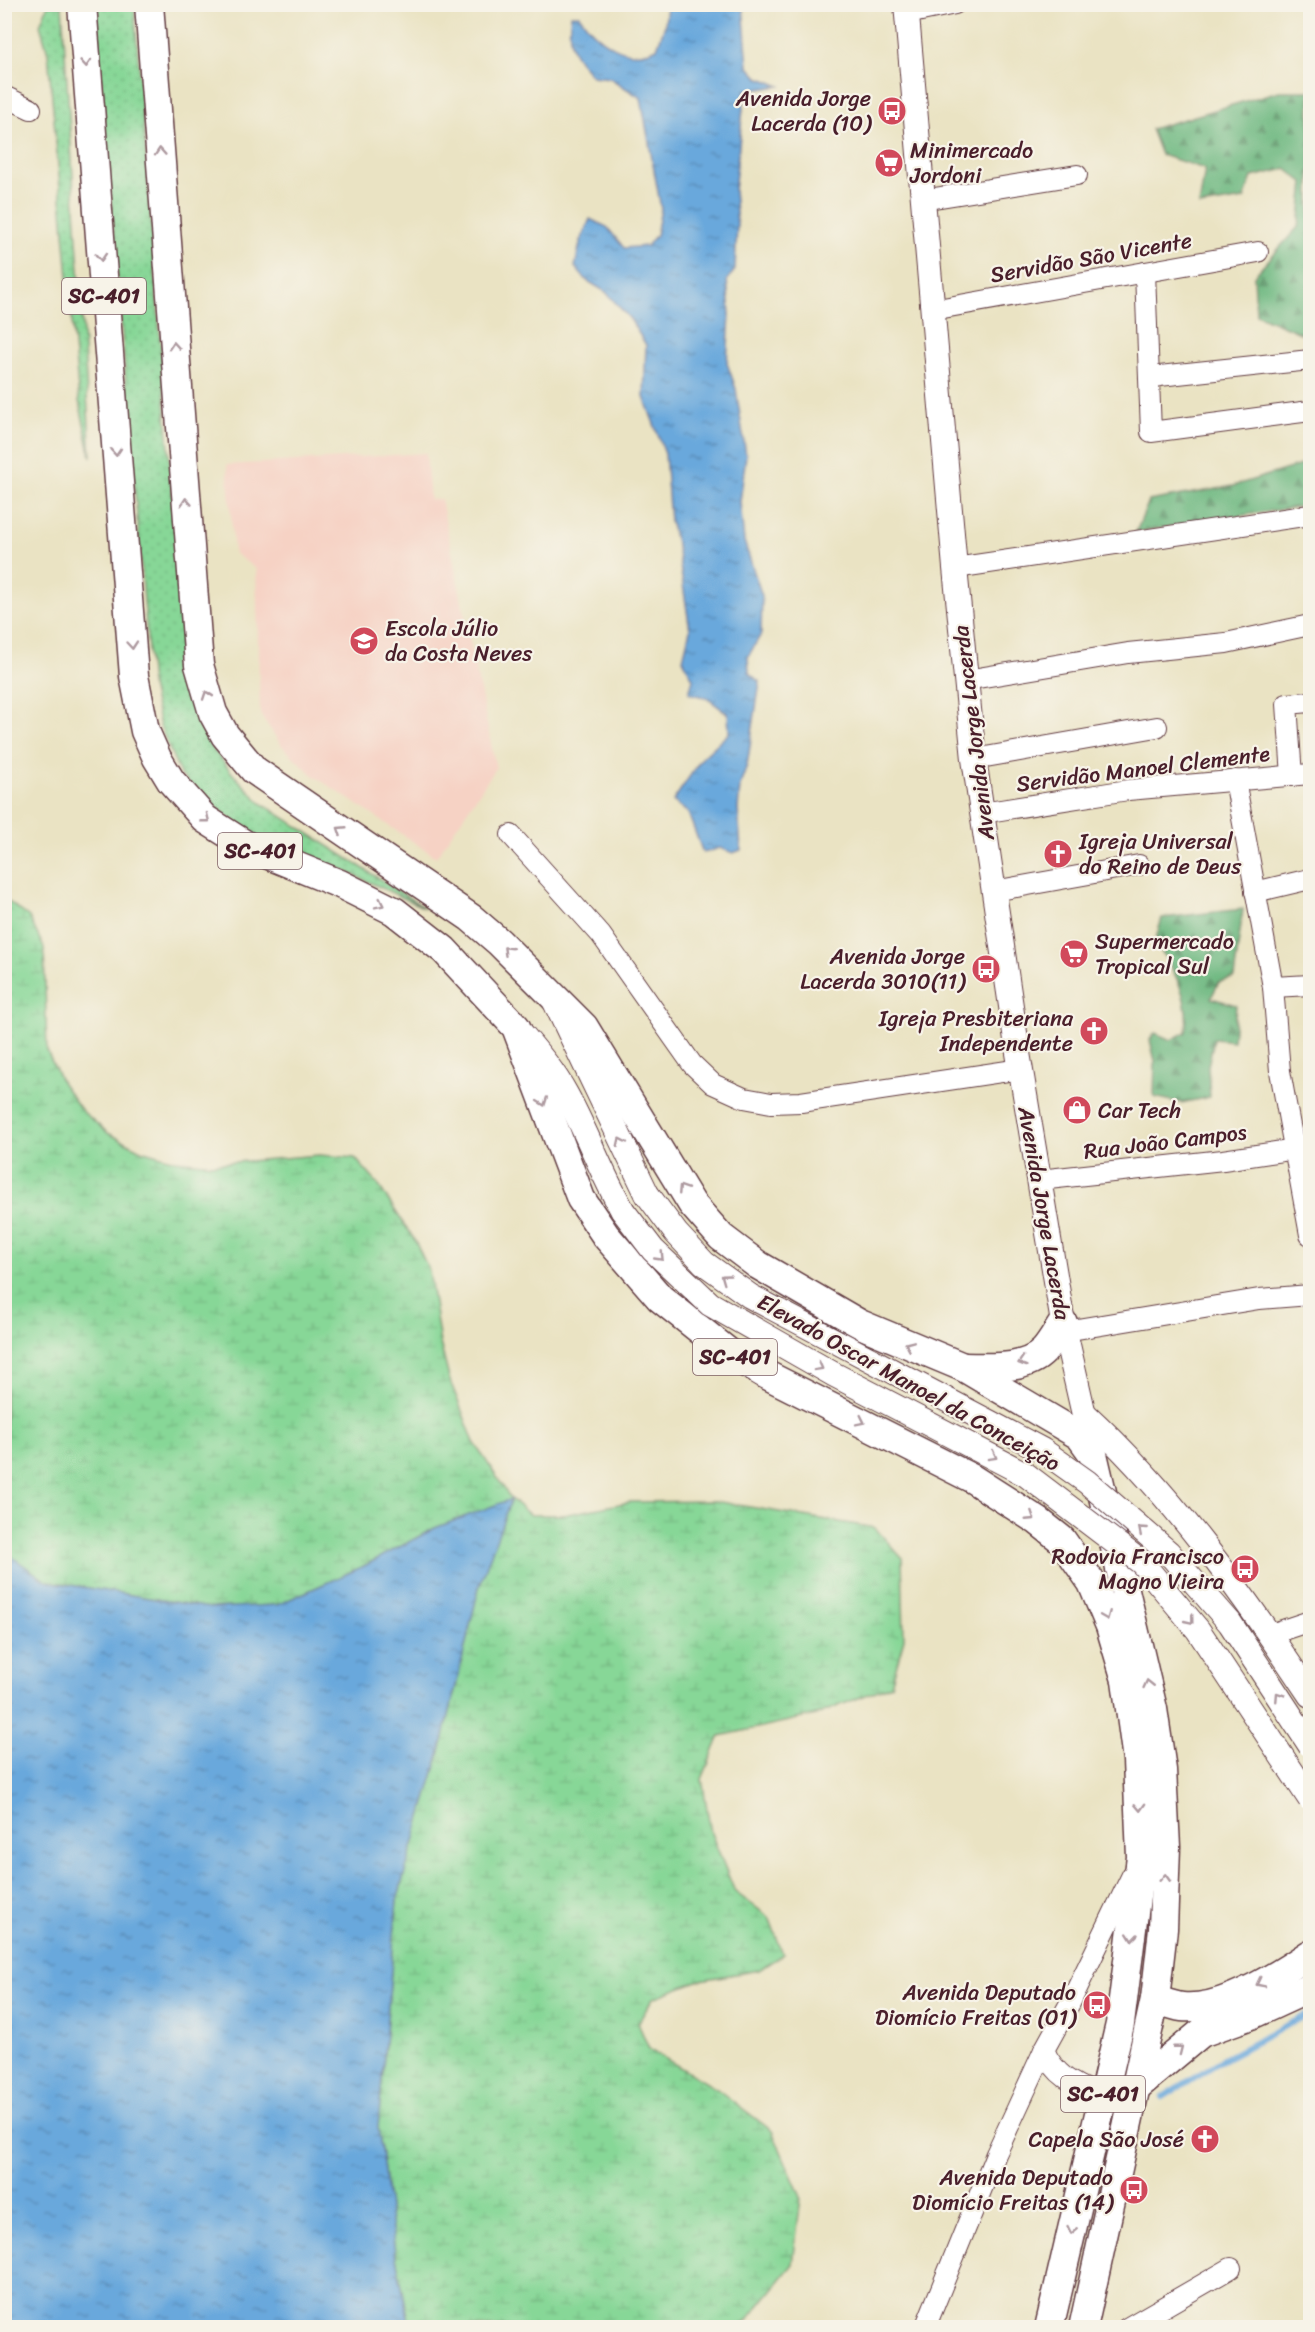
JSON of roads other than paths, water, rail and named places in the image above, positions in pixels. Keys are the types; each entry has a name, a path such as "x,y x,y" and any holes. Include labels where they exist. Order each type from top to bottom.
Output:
{"highway":[{"name":"SC-401","path":"82,4 134,676 146,731 171,781 205,819 249,847 340,884 394,911 444,950 516,1028 581,1199 606,1236 660,1298 711,1340 763,1373 971,1478 1062,1540 1092,1583 1110,1626 1126,1680 1137,1760 1141,1857 1128,1972 1103,2097 1049,2328"},
{"name":"SC-401","path":"149,4 199,665 213,713 225,735 254,770 471,918 549,991 584,1027 692,1204 722,1237 758,1265 860,1324 963,1367 1080,1436 1093,1454 1148,1682 1162,1770 1166,1847 1163,1929 1155,1999 1083,2328"},
{"path":"963,1367 1006,1366 1026,1362 1043,1352 1064,1327"},
{"path":"1155,1999 1181,2007 1208,2006 1257,1985 1311,1954"},
{"path":"1135,2088 1201,2032 1251,2015 1311,1988"}],"main road":[{"name":"Avenida Jorge Lacerda","path":"907,9 922,200 974,759 1021,1069 1064,1327 1093,1454"},
{"name":"Elevado Oscar Manoel da Conceição","path":"549,991 648,1194 676,1233 704,1263 750,1296 1042,1450 1087,1482 1168,1552 1230,1623 1311,1745"},
{"name":"Elevado Oscar Manoel da Conceição","path":"516,1028 545,1062 566,1094 604,1178 623,1212 653,1250 710,1304 833,1374 1025,1474 1142,1563 1198,1630 1311,1799"},
{"path":"1084,1413 1132,1459 1270,1634 1309,1690"}],"street":[{"path":"907,9 955,4"},
{"path":"4,96 31,109"},
{"path":"922,200 1077,175"},
{"name":"Servidão São Vicente","path":"932,310 1258,252"},
{"path":"1146,272 1151,432 1311,411"},
{"path":"1150,377 1311,360"},
{"path":"955,568 1311,515"},
{"path":"966,680 1128,653 1209,646 1311,625"},
{"path":"1301,775 1287,704 1311,702"},
{"path":"974,759 1157,727"},
{"name":"Servidão Manoel Clemente","path":"982,813 1081,796 1301,775"},
{"path":"1235,780 1273,987 1280,1071 1306,1189 1311,1234"},
{"path":"511,835 601,935 692,1064 713,1084 744,1098 771,1103 801,1102 1021,1069"},
{"path":"994,891 1139,865"},
{"path":"1255,892 1311,879"},
{"path":"1273,987 1311,986"},
{"name":"Rua João Campos","path":"1039,1180 1215,1161 1296,1149"},
{"path":"1064,1327 1259,1299 1311,1295"},
{"path":"1270,1634 1311,1621"},
{"path":"925,2328 996,2154 1026,2094 1044,2050 1070,2003 1141,1857"},
{"path":"1044,2050 1052,2066 1064,2079 1103,2097"},
{"path":"1026,2094 1044,2084 1064,2079"},
{"path":"1127,2328 1231,2268"}],"water":[{"path":"667,5 743,5 748,66 758,77 780,86 745,91 734,191 737,224 735,270 727,280 730,314 727,363 736,389 746,455 740,502 744,541 762,596 761,634 748,657 749,673 760,682 747,765 740,786 738,809 741,850 733,853 720,848 703,853 688,813 673,801 702,758 729,733 728,714 707,698 689,693 693,679 683,659 690,630 677,546 670,521 665,454 644,397 646,345 630,319 606,292 586,280 575,267 580,243 590,219 607,227 624,248 647,246 656,235 661,209 641,98 610,78 592,76 585,68 570,42 571,15 579,15 594,33 613,47 635,53 646,52 657,48 665,25"},
{"path":"511,1499 479,1587 443,1741 397,1900 378,2127 395,2252 410,2327 5,2327 5,1552 46,1581 210,1608 277,1605 364,1566 435,1528"}],"waterway":[{"path":"1163,2097 1224,2059 1310,2013"}],"place":[{"name":"Avenida Jorge Lacerda (10)","path":"892,111"},
{"name":"Minimercado Jordoni","path":"889,163"},
{"name":"Escola Júlio da Costa Neves","path":"364,641"},
{"name":"Igreja Universal do Reino de Deus","path":"1058,854"},
{"name":"Supermercado Tropical Sul","path":"1074,954"},
{"name":"Avenida Jorge Lacerda 3010(11)","path":"986,969"},
{"name":"Igreja Presbiteriana Independente","path":"1094,1031"},
{"name":"Car Tech","path":"1077,1110"},
{"name":"Rodovia Francisco Magno Vieira","path":"1245,1569"},
{"name":"Avenida Deputado Diomício Freitas (01)","path":"1097,2005"},
{"name":"Capela São José","path":"1205,2139"},
{"name":"Avenida Deputado Diomício Freitas (14)","path":"1134,2190"}]}
